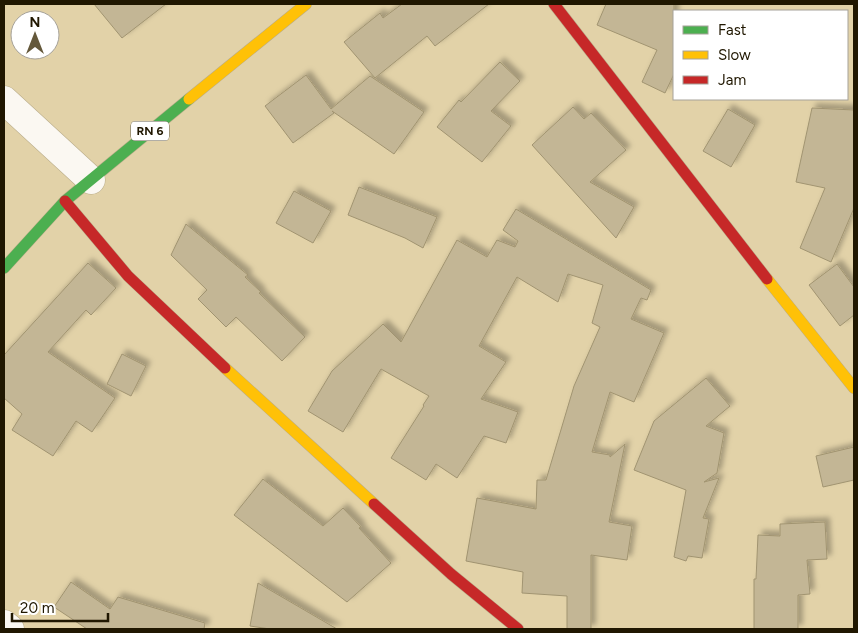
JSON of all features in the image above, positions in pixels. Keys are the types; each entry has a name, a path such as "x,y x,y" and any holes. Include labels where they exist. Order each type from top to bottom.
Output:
{"street":[{"name":"RN 6","path":"4,268 65,201 306,4"},
{"path":"554,4 854,388"},
{"path":"4,100 91,180"},
{"path":"65,201 128,276 222,366 451,574 518,629"},
{"path":"4,624 10,629"}],"building":[{"path":"94,4 166,4 122,38"},
{"path":"402,4 489,4 435,46 427,36 375,78 344,42 380,13 383,18"},
{"path":"606,4 674,4 673,76 665,93 642,82 657,50 597,25"},
{"path":"500,62 520,81 491,111 511,126 482,162 437,127 459,100 461,102"},
{"path":"306,75 331,109 370,76 424,112 394,154 332,111 334,113 293,143 265,106"},
{"path":"573,107 584,119 591,113 626,150 590,182 634,207 616,238 532,145"},
{"path":"812,108 854,110 854,208 831,262 800,248 825,188 796,182"},
{"path":"728,109 755,125 731,167 703,151"},
{"path":"359,187 437,217 423,248 405,238 348,215"},
{"path":"294,191 331,211 313,243 276,223"},
{"path":"516,209 651,290 647,300 641,298 631,319 664,333 634,402 610,392 592,452 610,455 610,457 625,444 609,522 632,526 627,560 591,555 591,629 567,629 567,596 522,593 523,572 466,561 477,498 536,509 537,480 546,480 574,386 600,327 592,323 603,285 568,274 558,302 517,277 479,346 506,362 481,399 518,412 506,443 484,436 457,478 436,464 426,480 391,458 429,396 381,369 343,432 308,411 332,371 383,324 401,342 457,240 487,257 497,240 515,247 518,241 503,230"},
{"path":"186,224 248,275 245,277 261,292 259,293 305,337 282,361 236,317 226,327 198,299 207,290 171,255"},
{"path":"88,263 116,288 91,315 86,310 48,352 115,398 92,432 76,421 53,456 12,430 22,414 4,398 4,355"},
{"path":"837,264 854,287 854,315 840,326 809,285"},
{"path":"122,354 146,366 131,396 107,384"},
{"path":"706,378 730,406 706,426 724,433 717,473 704,482 719,478 703,518 709,519 702,558 688,556 686,561 674,557 686,490 634,470 654,421"},
{"path":"854,447 854,480 823,487 816,456"},
{"path":"263,479 323,526 343,508 391,563 347,602 234,515"},
{"path":"825,522 827,559 807,560 810,594 798,595 798,629 754,629 754,579 756,579 758,535 780,536 780,524"},
{"path":"71,582 110,609 118,597 205,623 204,629 87,629 54,607"},
{"path":"258,583 337,629 270,629 250,626"}],"traffic: fast":[{"path":"4,268 65,201 189,99"}],"traffic: slow":[{"path":"189,99 306,4"},
{"path":"767,279 854,388"},
{"path":"225,368 374,504"}],"traffic: jam":[{"path":"554,4 767,279"},
{"path":"65,201 128,276 225,368"},
{"path":"374,504 451,574 518,629"}]}
